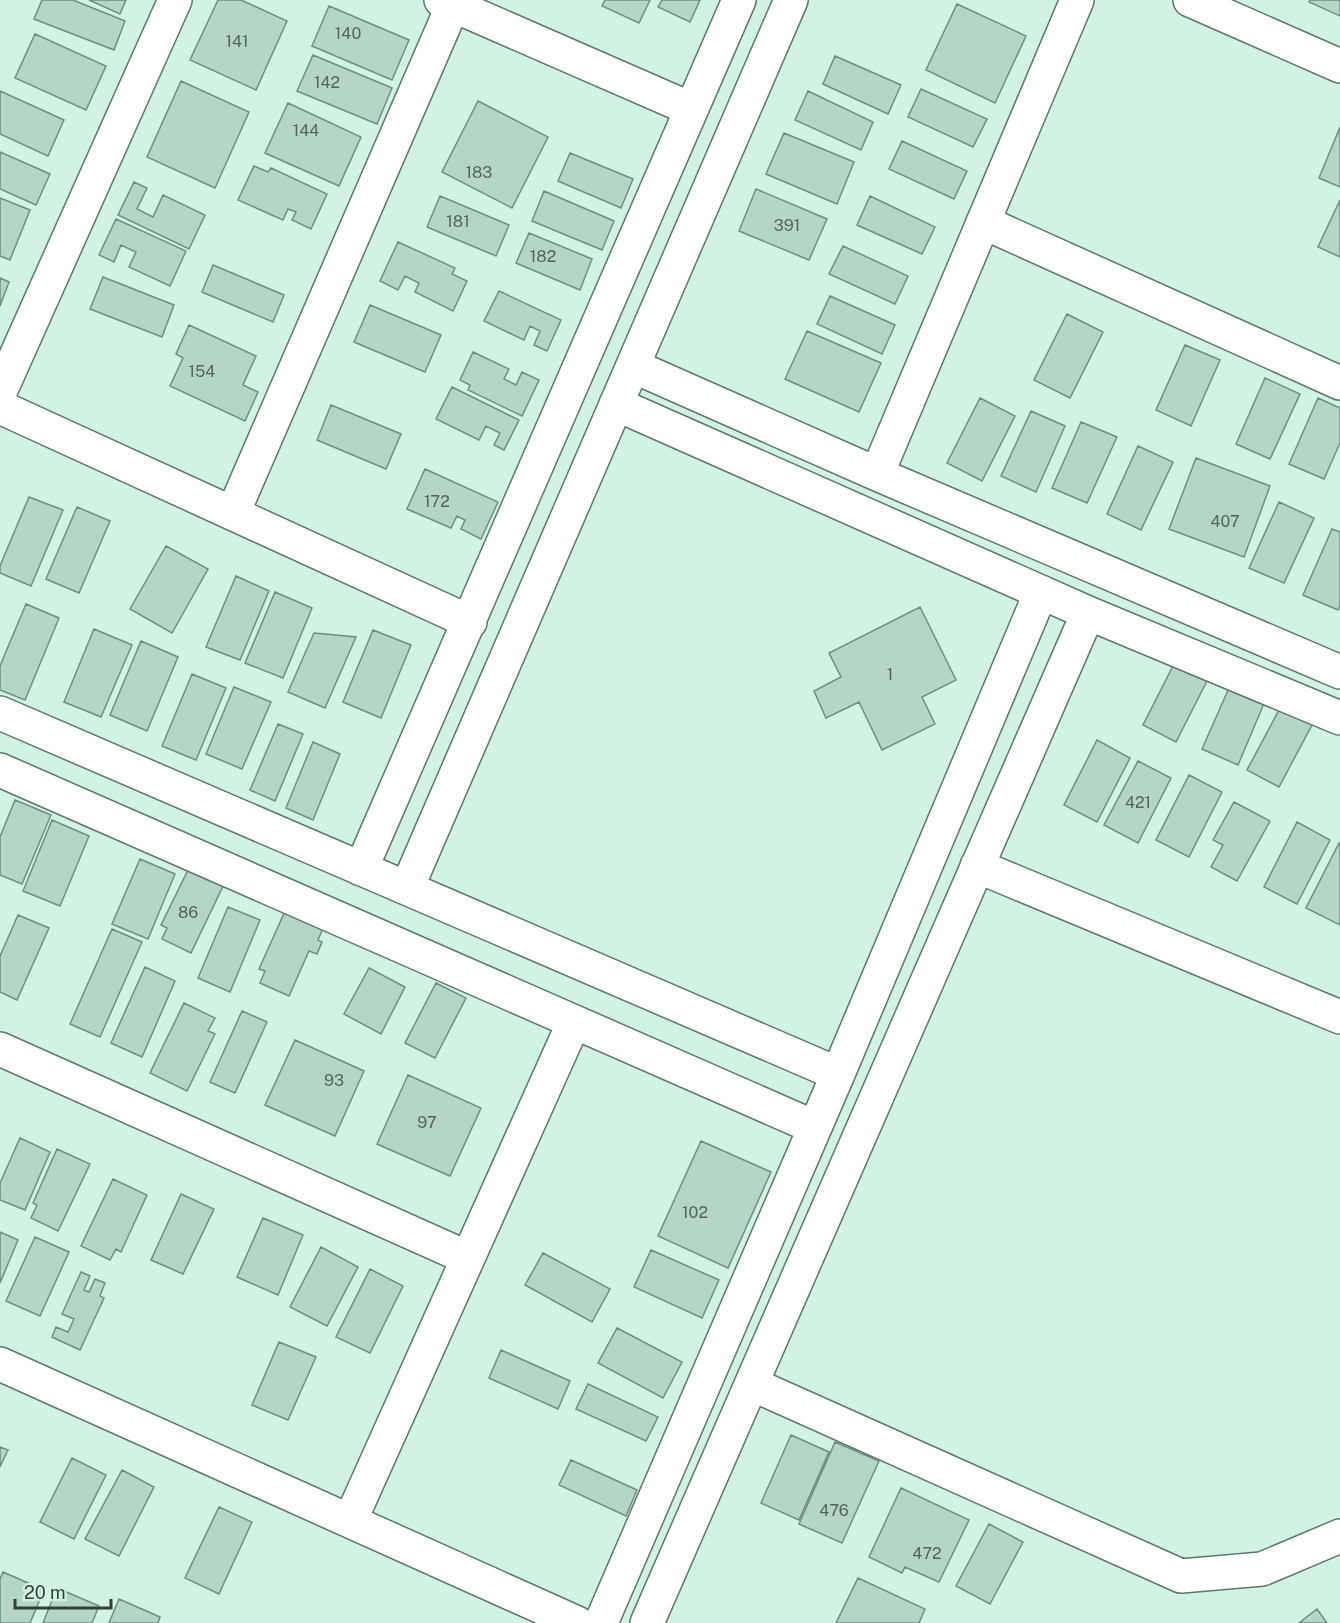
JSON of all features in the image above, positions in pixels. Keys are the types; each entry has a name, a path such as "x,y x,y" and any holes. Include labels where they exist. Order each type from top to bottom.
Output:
{"street":[{"path":"0,392 175,0"},
{"path":"361,869 739,0"},
{"path":"407,888 791,0"},
{"path":"877,474 1077,0"},
{"path":"1190,0 1340,66"},
{"path":"233,513 447,3 691,109"},
{"path":"983,222 1340,383"},
{"path":"633,366 877,474 1340,672"},
{"path":"669,427 670,410 686,389"},
{"path":"616,404 1088,613 1339,714"},
{"path":"0,407 470,622"},
{"path":"601,1623 838,1074 1041,592"},
{"path":"647,1623 1088,613"},
{"path":"0,713 838,1074"},
{"path":"0,770 814,1127"},
{"path":"977,866 1340,1017"},
{"path":"350,1521 574,1022"},
{"path":"0,1049 468,1258"},
{"path":"0,1364 577,1623"},
{"path":"752,1384 1181,1576 1262,1569 1340,1536"}],"building":[{"path":"42,0 73,0 125,21 114,50 34,19"},
{"path":"89,0 126,0 120,14"},
{"path":"218,0 241,0 287,21 256,90 190,60"},
{"path":"605,0 650,0 639,23 602,6"},
{"path":"662,0 700,0 690,22 658,7"},
{"path":"1310,0 1340,0 1340,16 1309,2"},
{"path":"957,4 1026,36 995,103 926,70"},
{"path":"329,6 409,40 392,80 312,46"},
{"path":"35,34 106,66 86,110 15,78"},
{"path":"313,55 392,88 377,124 297,91"},
{"path":"835,56 901,85 888,114 823,84"},
{"path":"181,81 249,112 215,188 147,157"},
{"path":"921,89 987,119 973,147 908,117"},
{"path":"0,91 64,120 48,156 0,134"},
{"path":"808,91 873,122 861,150 795,120"},
{"path":"478,101 548,137 512,208 442,172"},
{"path":"288,103 361,137 339,186 265,153"},
{"path":"1340,127 1340,187 1319,178"},
{"path":"784,133 854,162 837,204 766,174"},
{"path":"902,141 967,171 954,199 889,169"},
{"path":"0,152 50,174 36,205 0,189"},
{"path":"570,153 633,179 621,208 558,181"},
{"path":"254,166 268,172 271,168 327,194 311,229 292,220 296,212 288,209 283,220 238,200"},
{"path":"134,182 147,188 137,209 153,217 163,195 205,215 189,249 118,215"},
{"path":"756,189 827,219 809,260 739,231"},
{"path":"544,191 614,221 602,250 532,221"},
{"path":"440,196 509,225 496,256 427,227"},
{"path":"870,196 935,227 922,254 857,225"},
{"path":"0,198 30,210 10,260 0,256"},
{"path":"1340,200 1340,257 1318,247"},
{"path":"116,219 186,251 170,286 129,267 136,252 121,245 114,262 99,255"},
{"path":"529,233 592,259 580,290 516,263"},
{"path":"398,242 455,268 452,274 467,281 453,311 415,292 419,283 405,276 398,290 380,281"},
{"path":"843,246 908,276 895,304 829,274"},
{"path":"213,265 284,295 273,322 202,292"},
{"path":"103,277 174,305 162,337 90,309"},
{"path":"0,278 9,282 0,306"},
{"path":"499,291 561,320 547,351 534,345 540,331 530,326 524,340 484,321"},
{"path":"830,296 895,325 882,354 817,324"},
{"path":"370,305 441,335 425,372 354,342"},
{"path":"1067,314 1103,332 1070,398 1034,380"},
{"path":"189,325 256,356 243,385 258,392 245,421 170,386 183,358 176,354"},
{"path":"807,331 881,363 859,412 785,379"},
{"path":"1185,345 1220,360 1191,426 1156,410"},
{"path":"473,352 509,369 504,379 516,385 522,372 539,380 522,416 468,390 470,385 460,380"},
{"path":"1265,378 1300,394 1270,459 1236,444"},
{"path":"452,387 519,420 504,450 494,445 500,433 486,426 479,440 436,419"},
{"path":"980,398 1015,416 982,481 947,463"},
{"path":"1318,398 1340,408 1340,443 1324,479 1289,464"},
{"path":"331,405 401,434 386,469 317,440"},
{"path":"1031,411 1065,426 1036,492 1001,476"},
{"path":"1081,422 1117,437 1087,503 1052,488"},
{"path":"1138,446 1173,462 1141,530 1107,514"},
{"path":"1196,458 1270,486 1244,557 1169,529"},
{"path":"425,469 498,502 481,539 461,529 465,520 457,516 451,528 407,509"},
{"path":"29,497 63,510 31,586 0,573 0,566"},
{"path":"1279,502 1314,518 1284,583 1249,568"},
{"path":"77,507 110,521 79,593 46,579"},
{"path":"1332,529 1340,532 1340,606 1338,610 1303,595"},
{"path":"166,546 208,569 172,633 130,609"},
{"path":"236,576 269,591 240,660 206,647"},
{"path":"275,592 312,608 283,678 245,663"},
{"path":"26,604 59,618 25,700 0,690 0,666"},
{"path":"920,607 956,680 922,697 935,724 882,750 859,702 826,718 814,691 841,677 829,653"},
{"path":"94,629 132,645 101,717 64,702"},
{"path":"373,630 411,645 381,718 343,702"},
{"path":"314,633 356,637 325,708 288,692"},
{"path":"141,641 178,657 147,731 110,715"},
{"path":"1176,660 1209,677 1176,742 1143,725"},
{"path":"192,674 226,688 196,760 162,746"},
{"path":"1233,679 1268,694 1238,765 1202,749"},
{"path":"234,687 271,702 242,769 206,754"},
{"path":"1280,708 1312,725 1279,787 1247,770"},
{"path":"278,724 303,734 275,801 250,790"},
{"path":"1097,740 1130,758 1097,822 1064,805"},
{"path":"313,742 340,754 313,820 286,808"},
{"path":"1138,761 1171,778 1138,843 1104,825"},
{"path":"1189,775 1222,792 1189,857 1156,840"},
{"path":"15,800 51,815 22,884 0,875 0,837"},
{"path":"1234,802 1270,821 1237,881 1211,867 1223,845 1213,840"},
{"path":"52,820 89,836 60,906 23,891"},
{"path":"1297,822 1330,840 1297,904 1264,887"},
{"path":"1340,843 1340,925 1306,908"},
{"path":"140,859 175,874 148,939 112,924"},
{"path":"189,868 224,884 191,953 162,939 167,928 161,925"},
{"path":"228,907 260,920 230,992 198,978"},
{"path":"286,909 324,926 318,940 322,942 317,954 309,951 289,996 260,983 265,971 259,969"},
{"path":"18,915 49,928 17,1000 0,992 0,956"},
{"path":"112,929 142,942 100,1037 70,1024"},
{"path":"145,967 175,981 142,1057 111,1043"},
{"path":"369,968 405,987 381,1034 344,1014"},
{"path":"436,983 466,998 435,1058 405,1043"},
{"path":"184,1003 215,1018 208,1031 215,1034 187,1091 150,1073"},
{"path":"242,1011 267,1022 235,1093 210,1082"},
{"path":"295,1040 364,1071 335,1136 265,1105"},
{"path":"408,1075 481,1108 450,1176 377,1144"},
{"path":"20,1138 50,1152 25,1210 0,1200 0,1183"},
{"path":"701,1141 771,1172 728,1268 658,1236"},
{"path":"57,1149 90,1164 58,1231 31,1218 37,1205 33,1203"},
{"path":"113,1179 147,1195 121,1252 116,1249 110,1260 81,1246"},
{"path":"181,1194 214,1209 183,1274 151,1260"},
{"path":"263,1218 303,1235 278,1295 237,1277"},
{"path":"0,1232 18,1240 0,1283"},
{"path":"35,1237 69,1252 40,1316 6,1301"},
{"path":"321,1247 358,1267 327,1326 290,1307"},
{"path":"651,1250 719,1280 702,1318 634,1287"},
{"path":"543,1253 610,1289 592,1322 525,1285"},
{"path":"370,1269 403,1286 370,1353 336,1337"},
{"path":"81,1272 90,1276 84,1290 89,1292 95,1279 105,1283 100,1296 104,1298 80,1350 52,1337 56,1327 68,1332 74,1319 62,1314"},
{"path":"617,1328 682,1362 663,1398 598,1363"},
{"path":"279,1342 316,1357 288,1420 252,1405"},
{"path":"501,1350 570,1381 558,1409 489,1378"},
{"path":"588,1384 658,1417 646,1441 576,1409"},
{"path":"791,1435 829,1452 799,1520 761,1503"},
{"path":"835,1442 879,1461 842,1543 799,1524"},
{"path":"0,1447 8,1450 0,1467"},
{"path":"72,1458 106,1475 74,1539 40,1522"},
{"path":"571,1460 637,1490 626,1516 559,1485"},
{"path":"122,1470 154,1487 119,1556 85,1539"},
{"path":"901,1488 969,1520 939,1582 905,1567 902,1573 869,1557"},
{"path":"219,1507 252,1522 219,1594 185,1578"},
{"path":"989,1524 1023,1542 990,1604 956,1586"},
{"path":"3,1572 44,1590 30,1623 0,1623 0,1579"},
{"path":"858,1578 925,1609 919,1623 836,1623"},
{"path":"57,1588 99,1606 92,1623 43,1623"},
{"path":"119,1599 160,1617 158,1623 109,1623"},
{"path":"1317,1609 1327,1623 1299,1623"}]}
